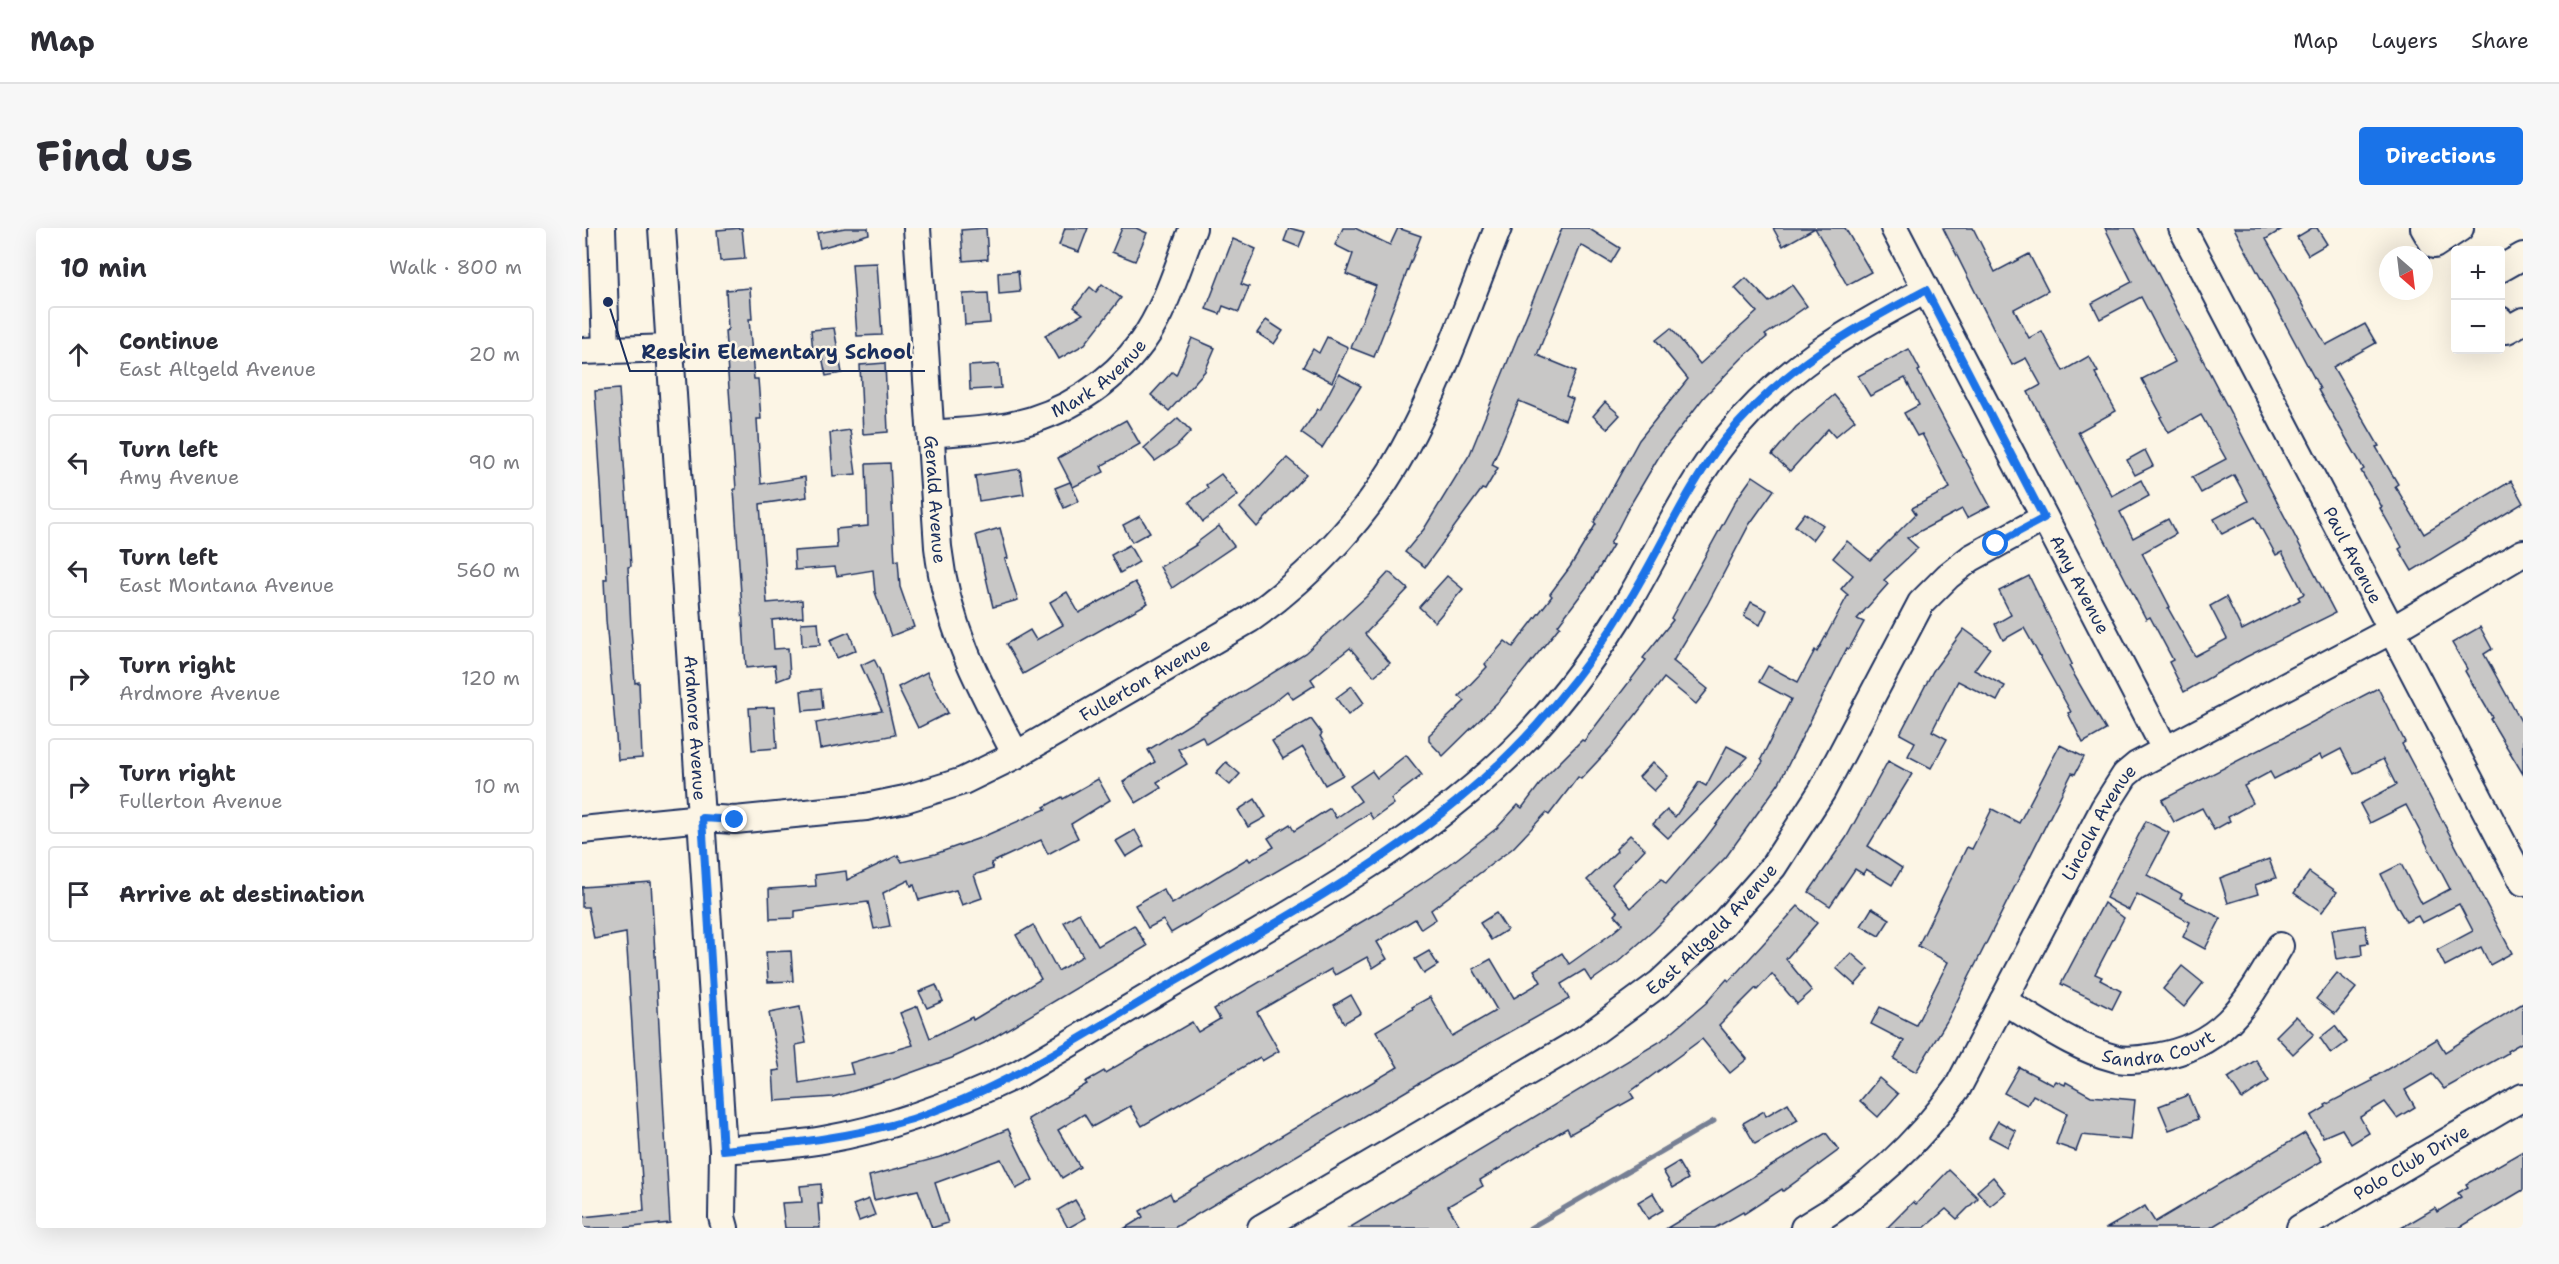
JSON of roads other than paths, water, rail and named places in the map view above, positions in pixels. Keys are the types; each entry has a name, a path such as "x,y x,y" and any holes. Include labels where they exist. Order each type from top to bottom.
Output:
{"street":[{"path":"602,228 594,350 671,348"},
{"name":"Ardmore Avenue","path":"662,228 723,1150 722,1216 725,1228"},
{"name":"Gerald Avenue","path":"916,228 939,547 945,595 957,635 973,675 1016,755"},
{"name":"Mark Avenue","path":"931,434 998,428 1037,419 1074,403 1098,387 1142,341 1155,319 1193,228"},
{"name":"Fullerton Avenue","path":"582,830 702,818 735,820 876,806 963,781 1016,755 1250,619 1303,575 1348,528 1388,477 1404,450 1433,387 1498,228"},
{"name":"Amy Avenue","path":"1894,228 2165,749"},
{"name":"Paul Avenue","path":"2182,228 2523,882"},
{"path":"2424,228 2434,245 2458,237"},
{"path":"2505,266 2523,256"},
{"path":"723,1150 822,1140 872,1130 938,1110 983,1090 1018,1074 1353,876 1417,834 1479,784 1530,733 1556,703 1610,631 1701,472 1750,411 1824,347 1875,316 1926,290"},
{"path":"2505,328 2506,330 2523,321"},
{"name":"East Altgeld Avenue","path":"1261,1228 1584,1039 1660,983 1723,924 1778,859 1821,791 1921,603 1948,576 1971,558 2044,518"},
{"name":"Lincoln Avenue","path":"1804,1228 1872,1182 1923,1133 1958,1087 2104,808 2125,775 2165,749 2392,630 2523,553"},
{"name":"Sandra Court","path":"2003,1001 2084,1046 2116,1059 2142,1059 2175,1054 2196,1046 2232,1021 2251,996 2280,946"},
{"name":"Polo Club Drive","path":"2300,1228 2523,1097"}],"waterway":[{"path":"1530,1228 1714,1121"}],"place":[{"name":"Reskin Elementary School","path":"608,302"}]}
